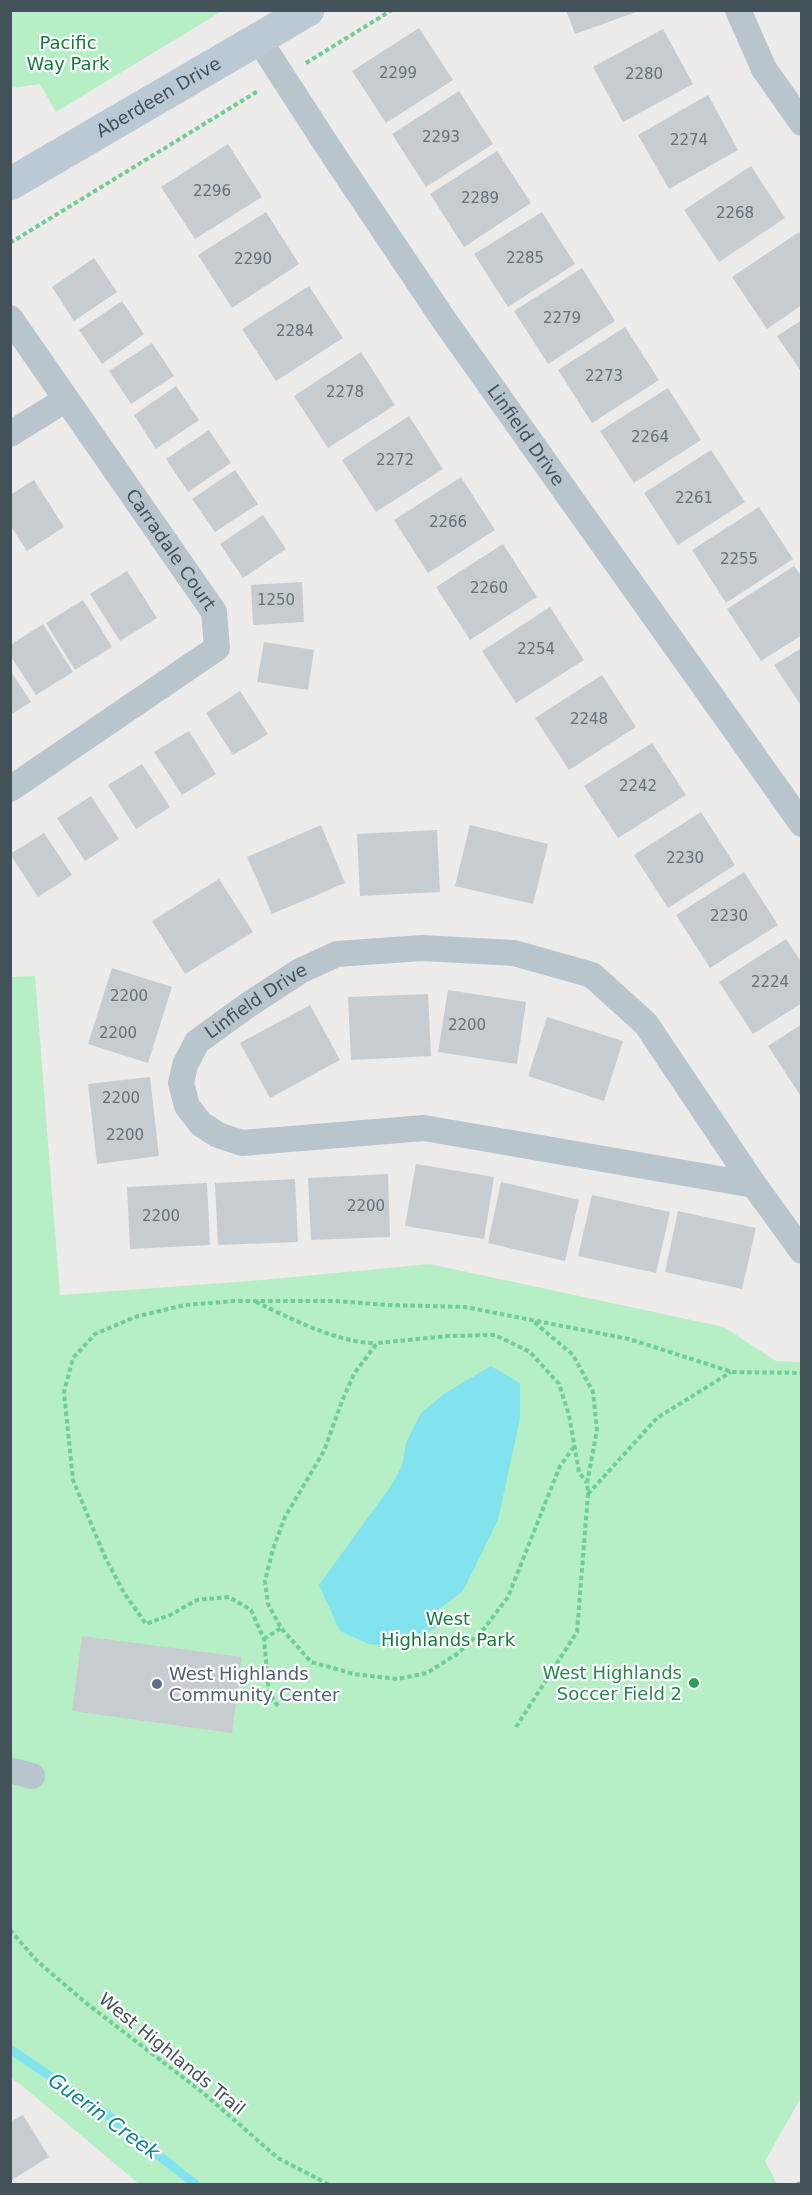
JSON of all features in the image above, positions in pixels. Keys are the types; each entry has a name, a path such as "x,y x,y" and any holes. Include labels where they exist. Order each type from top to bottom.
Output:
{"street":[{"name":"Aberdeen Drive","path":"10,184 308,10"},
{"path":"738,10 764,69 801,123"},
{"name":"Linfield Drive","path":"260,40 336,160 446,323 801,824"},
{"name":"Carradale Court","path":"10,318 214,612 217,648 10,789"},
{"path":"10,434 65,400"},
{"name":"Linfield Drive","path":"754,1185 424,1128 242,1143 218,1135 201,1124 188,1106 181,1083 185,1065 197,1042 300,971 337,954 422,948 514,953 592,975 646,1024 801,1251"}],"path":[{"path":"312,59 392,10"},
{"path":"10,243 257,92"},
{"path":"253,1301 320,1330 364,1343 448,1336 495,1335 530,1352 559,1384 569,1415 579,1472 587,1483"},
{"path":"278,1706 269,1693 264,1639 251,1610 229,1597 197,1600 170,1615 146,1624 124,1593 104,1555 73,1480 64,1392 73,1358 95,1334 135,1317 185,1305 253,1301 335,1301 465,1307 629,1339 732,1372 801,1373"},
{"path":"516,1727 577,1632 587,1483 597,1430 593,1392 573,1355 532,1320"},
{"path":"377,1343 354,1374 324,1452 285,1517 264,1581 268,1604 281,1628 311,1662 354,1674 397,1679 427,1672 457,1654 483,1630 508,1597 560,1466 574,1447"},
{"path":"588,1494 657,1418 732,1372"},
{"path":"264,1639 281,1628"},
{"name":"West Highlands Trail","path":"10,1930 37,1961 86,2003 202,2092 278,2158 328,2184"},
{"path":"797,2184 801,2183"}],"green space":[{"name":"Pacific Way Park","path":"10,11 222,11 56,112 40,84 11,88"},
{"name":"West Highlands Park","path":"35,976 60,1295 262,1280 430,1264 724,1327 776,1361 801,1362 802,2096 765,2161 777,2184 139,2184 11,2078 10,977"}],"water":[{"path":"491,1366 520,1383 520,1419 498,1520 463,1591 438,1610 437,1627 404,1647 368,1644 340,1631 319,1585 390,1487 402,1466 406,1443 421,1413 444,1394"}],"building":[{"path":"566,10 639,10 639,11 575,34"},
{"path":"419,28 453,80 386,123 352,71"},
{"path":"663,29 693,84 623,122 593,67"},
{"path":"459,91 493,144 426,187 392,134"},
{"path":"708,95 738,150 669,189 638,135"},
{"path":"228,144 262,197 195,239 161,187"},
{"path":"497,151 531,203 464,247 430,194"},
{"path":"751,166 785,218 719,262 684,210"},
{"path":"266,212 299,264 232,308 198,255"},
{"path":"542,212 575,264 508,307 474,254"},
{"path":"799,232 802,237 802,305 767,329 732,277"},
{"path":"94,258 117,292 74,321 52,287"},
{"path":"582,268 615,321 548,364 514,311"},
{"path":"309,286 343,338 276,381 242,329"},
{"path":"122,301 144,334 102,364 79,330"},
{"path":"802,320 802,373 777,336"},
{"path":"625,327 659,380 592,423 558,370"},
{"path":"152,343 174,376 131,404 109,371"},
{"path":"361,352 395,405 328,448 294,396"},
{"path":"176,386 199,420 156,449 134,415"},
{"path":"668,388 701,440 634,483 600,431"},
{"path":"409,416 443,469 376,512 342,460"},
{"path":"209,430 231,463 188,492 166,459"},
{"path":"711,450 745,502 678,545 644,493"},
{"path":"235,470 258,504 215,532 192,499"},
{"path":"461,477 495,530 428,573 394,520"},
{"path":"34,480 64,527 27,551 10,525 10,495"},
{"path":"759,507 793,559 726,603 692,550"},
{"path":"263,515 286,549 243,578 220,544"},
{"path":"503,544 537,597 470,640 436,587"},
{"path":"794,566 802,577 802,635 761,661 727,609"},
{"path":"127,571 157,618 120,641 90,594"},
{"path":"302,582 304,622 253,625 251,585"},
{"path":"83,600 112,647 75,670 46,623"},
{"path":"550,607 584,660 516,703 482,651"},
{"path":"43,624 73,672 36,695 10,655 10,645"},
{"path":"264,642 314,650 308,690 257,682"},
{"path":"802,648 802,707 774,665"},
{"path":"10,670 31,702 10,715"},
{"path":"602,675 636,727 569,770 535,718"},
{"path":"240,691 268,734 233,755 206,713"},
{"path":"189,731 216,774 182,795 154,752"},
{"path":"652,743 686,795 618,838 584,786"},
{"path":"142,764 170,807 136,829 108,785"},
{"path":"91,796 119,839 85,861 57,818"},
{"path":"701,812 735,865 668,908 634,855"},
{"path":"321,825 345,883 272,914 247,857"},
{"path":"470,825 548,844 533,904 455,886"},
{"path":"437,830 440,892 360,896 357,834"},
{"path":"44,833 72,875 38,897 10,854"},
{"path":"744,872 778,925 710,968 676,915"},
{"path":"219,879 253,932 185,974 152,921"},
{"path":"786,939 802,963 802,1003 753,1034 719,982"},
{"path":"112,968 172,987 148,1063 88,1044"},
{"path":"448,990 526,1002 517,1064 438,1052"},
{"path":"428,994 431,1056 351,1060 348,997"},
{"path":"310,1005 340,1060 270,1098 240,1043"},
{"path":"547,1017 623,1041 604,1101 528,1076"},
{"path":"802,1024 802,1098 768,1046"},
{"path":"150,1077 159,1156 97,1164 88,1084"},
{"path":"416,1164 494,1177 484,1239 405,1226"},
{"path":"388,1174 390,1237 311,1240 308,1178"},
{"path":"295,1179 298,1242 218,1245 215,1183"},
{"path":"501,1182 579,1200 565,1261 488,1243"},
{"path":"207,1183 210,1245 130,1249 127,1187"},
{"path":"592,1195 670,1212 656,1273 578,1256"},
{"path":"678,1211 756,1228 742,1289 665,1272"},
{"name":"West Highlands Community Center","path":"82,1636 242,1657 232,1733 72,1711"},
{"path":"23,2115 49,2157 10,2181 10,2122"}],"waterway":[{"name":"Guerin Creek","path":"10,2049 109,2116 195,2184"}],"place":[{"name":"West Highlands Soccer Field 2","path":"694,1683"},
{"name":"West Highlands Community Center","path":"157,1684"}]}
